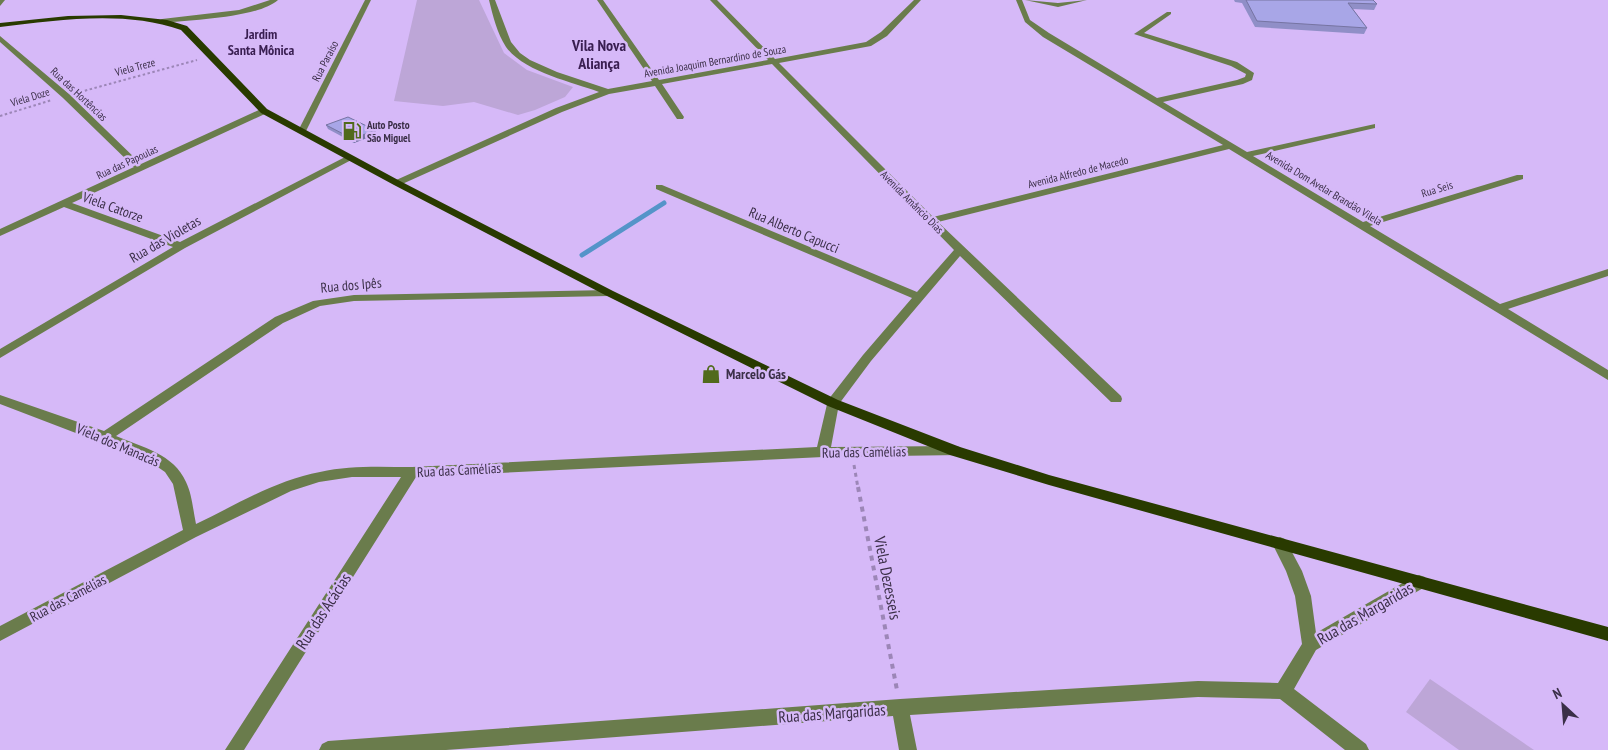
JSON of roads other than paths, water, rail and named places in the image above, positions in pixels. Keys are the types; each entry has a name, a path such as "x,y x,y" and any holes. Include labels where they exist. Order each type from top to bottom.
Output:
{"main road":[{"path":"0,24 60,19 162,21 174,23 184,28 264,112 397,184 609,293 833,403 955,451 1049,480 1608,634"}],"street":[{"path":"0,4 2,0"},
{"path":"162,21 248,9 263,6 275,0"},
{"name":"Rua Paraíso","path":"302,131 368,0"},
{"path":"492,0 510,47 519,56 536,66 607,92"},
{"path":"600,0 680,117"},
{"name":"Avenida Amâncio Dias","path":"713,0 960,250 1116,399"},
{"name":"Avenida Joaquim Bernardino de Souza","path":"397,184 560,110 607,92 868,44 884,34 918,0"},
{"path":"1019,0 1033,15 1049,5"},
{"path":"1028,0 1049,5 1067,4 1084,0"},
{"path":"1156,101 1240,82 1249,78 1250,73 1234,64 1138,34 1168,13"},
{"name":"Avenida Dom Avelar Brandão Vilela","path":"1033,15 1046,35 1499,308 1608,376"},
{"name":"Rua das Hortências","path":"0,38 66,96 140,168"},
{"name":"Rua das Papoulas","path":"0,233 264,112"},
{"path":"1246,155 1372,126"},
{"name":"Avenida Alfredo de Macedo","path":"931,221 1231,146"},
{"name":"Rua das Violetas","path":"0,354 181,246 350,158"},
{"name":"Rua Seis","path":"1362,225 1520,177"},
{"name":"Rua Alberto Capucci","path":"658,187 919,298"},
{"name":"Viela Catorze","path":"64,204 181,246"},
{"path":"824,452 833,403 867,358 960,250"},
{"path":"1499,308 1608,272"},
{"name":"Rua dos Ipês","path":"105,437 279,320 316,303 354,298 609,293"},
{"name":"Viela dos Manacás","path":"0,399 105,437 154,457 170,468 180,483 191,532"},
{"name":"Rua das Camélias","path":"0,634 191,532 286,487 319,477 352,472 412,472 824,452 955,451"},
{"name":"Rua das Acácias","path":"234,750 412,472"},
{"name":"Rua das Margaridas","path":"1280,543 1294,571 1303,596 1310,645"},
{"name":"Rua das Margaridas","path":"328,750 900,708 1198,689 1283,691 1310,645 1419,582"},
{"path":"1283,691 1360,750"},
{"path":"900,708 908,750"}],"waterway":[{"path":"582,255 664,203"}],"place":[{"name":"Auto Posto São Miguel","path":"352,131"},
{"name":"Marcelo Gás","path":"711,374"}],"district":[{"name":"Jardim Santa Mônica","path":"261,42"},
{"name":"Vila Nova Aliança","path":"599,54"}]}
